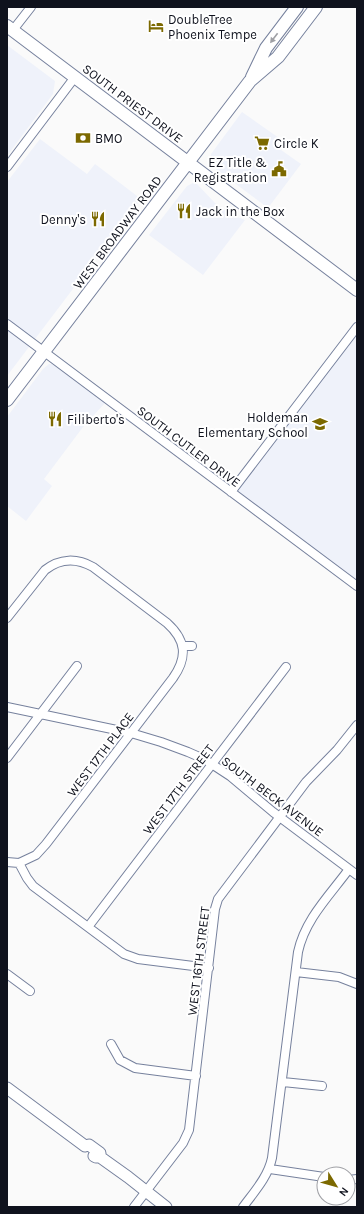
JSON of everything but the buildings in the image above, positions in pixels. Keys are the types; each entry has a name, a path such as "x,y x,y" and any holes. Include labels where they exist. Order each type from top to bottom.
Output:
{"main road":[{"name":"WEST BROADWAY ROAD","path":"250,81 266,48 297,7"},
{"name":"WEST BROADWAY ROAD","path":"7,400 250,81 278,56 316,7"},
{"name":"SOUTH PRIEST DRIVE","path":"10,28 357,290"}],"street":[{"path":"10,28 31,7"},
{"path":"7,168 75,78"},
{"name":"SOUTH CUTLER DRIVE","path":"7,324 357,586"},
{"path":"231,492 357,327"},
{"path":"7,618 45,570 64,556 83,562 92,568 167,623 177,633 183,646 192,646"},
{"name":"WEST 17TH PLACE","path":"19,863 42,850 177,673 182,659 183,646"},
{"path":"7,758 77,666"},
{"name":"WEST 17TH STREET","path":"88,927 286,666"},
{"name":"SOUTH BECK AVENUE","path":"7,707 131,733 173,746 212,764 246,788 279,817 357,875"},
{"name":"WEST 16TH STREET","path":"134,1207 183,1143 188,1134 215,909 218,899 306,782 337,750 357,725"},
{"path":"7,862 19,863 33,886 121,952 133,958 208,968"},
{"path":"243,1207 264,1179 270,1168 275,1147 300,946 307,927 349,869"},
{"path":"296,972 339,977 357,984"},
{"path":"7,974 30,991"},
{"path":"111,1044 120,1060 135,1068 196,1076"},
{"path":"283,1082 322,1086"},
{"path":"7,1088 86,1146 89,1145 100,1153 100,1157 166,1207"},
{"path":"270,1168 316,1176"}],"shaded area":[{"path":"7,45 55,81 53,94 7,156"},
{"path":"242,112 279,138 274,145 301,164 268,208 213,167 210,163 211,154"},
{"path":"40,139 87,174 95,164 141,199 7,376 7,182"},
{"path":"193,183 197,184 215,203 230,214 245,220 203,275 149,235 187,186"},
{"name":"Holdeman Elementary School","path":"357,327 357,586 231,492"},
{"path":"49,364 52,364 105,403 83,427 44,479 52,486 26,521 7,506 7,417 43,369"}],"place":[{"name":"DoubleTree Phoenix Tempe","path":"156,26"},
{"name":"BMO","path":"83,138"},
{"name":"Circle K","path":"262,143"},
{"name":"EZ Title & Registration","path":"279,169"},
{"name":"Jack in the Box","path":"184,211"},
{"name":"Denny's","path":"98,219"},
{"name":"Filiberto's","path":"55,419"},
{"name":"Holdeman Elementary School","path":"320,424"}]}
